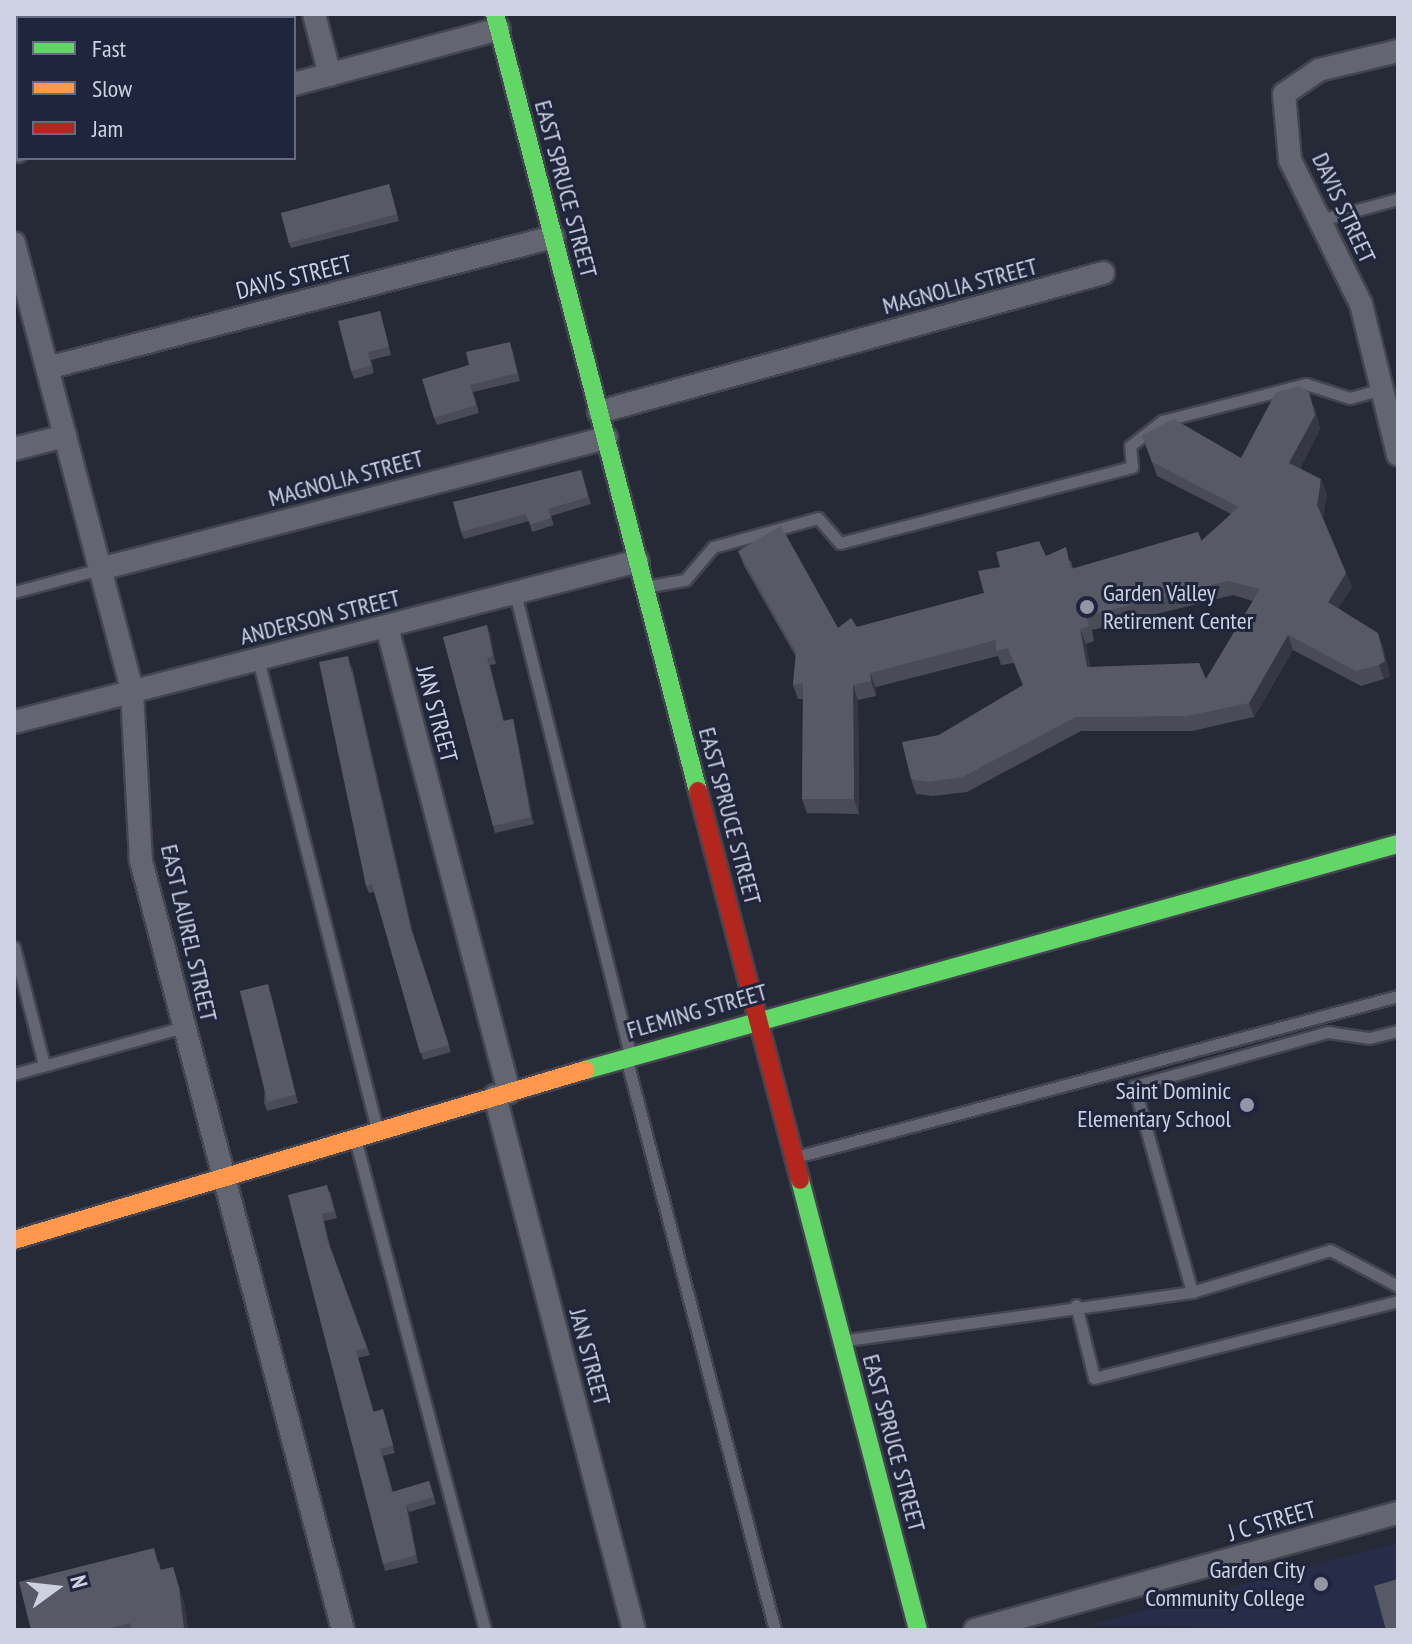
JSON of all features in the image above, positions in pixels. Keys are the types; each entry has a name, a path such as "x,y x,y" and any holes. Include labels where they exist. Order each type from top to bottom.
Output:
{"street":[{"path":"314,14 330,75"},
{"path":"296,84 497,22"},
{"name":"EAST SPRUCE STREET","path":"497,22 918,1630"},
{"name":"DAVIS STREET","path":"1398,51 1319,70 1284,94 1290,160 1361,304 1386,372 1398,455"},
{"name":"DAVIS STREET","path":"47,368 553,237"},
{"name":"EAST LAUREL STREET","path":"14,243 132,691 141,861 343,1630"},
{"name":"MAGNOLIA STREET","path":"599,412 1103,273"},
{"path":"14,449 65,436"},
{"name":"MAGNOLIA STREET","path":"100,569 606,438"},
{"name":"ANDERSON STREET","path":"14,722 638,561"},
{"name":"JAN STREET","path":"387,627 634,1630"},
{"name":"FLEMING STREET","path":"14,1240 758,1018 1398,844"},
{"name":"J C STREET","path":"975,1630 1398,1513"}],"lane":[{"path":"1320,220 1398,199"},
{"path":"645,587 685,580 713,547 818,518 840,543 1132,467 1130,446 1162,421 1306,384 1350,398 1386,372"},
{"path":"14,592 100,569"},
{"path":"515,593 628,1056 775,1630"},
{"path":"258,659 378,1131"},
{"path":"14,947 44,1065"},
{"path":"795,1157 1398,996"},
{"path":"14,1074 184,1027"},
{"path":"1192,1292 1134,1086 1328,1032 1369,1038 1398,1031"},
{"path":"355,1138 485,1630"},
{"path":"842,1341 1076,1305 1192,1292 1330,1250 1398,1286"},
{"path":"1076,1305 1094,1378 1398,1301"}],"shaded area":[{"name":"Garden City Community College","path":"1398,1543 1398,1630 1090,1625"}],"building":[{"path":"389,184 397,214 289,243 281,213"},
{"path":"380,311 389,347 368,352 371,366 351,371 338,321"},
{"path":"510,342 517,373 470,385 476,405 434,418 422,379 469,365 466,352"},
{"name":"Garden Valley Retirement Center","path":"1300,386 1309,392 1315,415 1289,463 1321,479 1317,505 1346,573 1328,602 1378,633 1385,661 1356,671 1288,635 1249,703 1187,716 1076,717 962,777 928,782 911,779 902,742 939,735 1023,685 1008,648 996,651 996,640 870,673 871,681 853,685 854,799 802,799 803,683 793,685 796,652 738,551 781,526 838,628 851,618 857,627 984,593 978,571 1000,567 996,552 1039,541 1046,556 1066,547 1071,569 1198,532 1201,541 1239,507 1152,462 1142,435 1174,419 1241,458 1276,392","holes":["1228,581 1260,589 1206,679 1199,663 1087,667 1080,629 1089,626 1086,616"]},
{"path":"581,470 588,497 548,509 551,518 530,525 526,514 461,532 453,502"},
{"path":"487,625 493,656 487,658 503,721 513,719 531,817 493,826 443,637"},
{"path":"348,656 411,929 449,1045 420,1053 372,884 366,886 319,662"},
{"path":"268,984 296,1095 267,1102 240,991"},
{"path":"327,1185 334,1211 322,1214 327,1240 367,1348 356,1351 373,1412 383,1409 393,1445 380,1449 392,1492 429,1481 434,1497 406,1505 416,1555 383,1564 288,1195"},
{"path":"154,1548 160,1570 173,1567 184,1629 132,1630 130,1623 103,1630 31,1630 19,1582"},
{"path":"1398,1579 1398,1630 1386,1630 1374,1586"}],"traffic: fast":[{"path":"495,14 698,791"},
{"path":"585,1070 1398,844"},
{"path":"800,1180 918,1630"}],"traffic: slow":[{"path":"14,1240 585,1070"}],"traffic: jam":[{"path":"698,791 800,1180"}],"place":[{"name":"Garden Valley Retirement Center","path":"1087,607"},
{"name":"Saint Dominic Elementary School","path":"1247,1105"},
{"name":"Garden City Community College","path":"1321,1584"}]}
